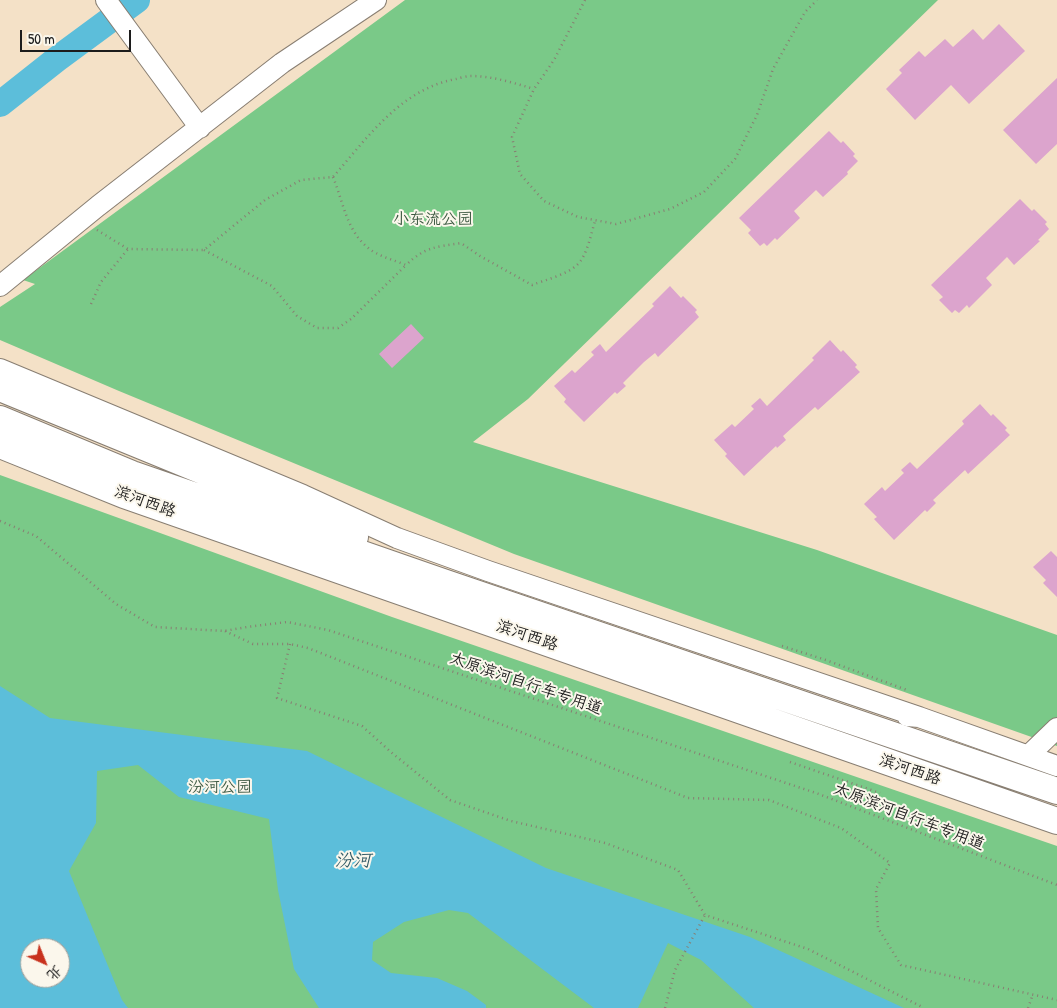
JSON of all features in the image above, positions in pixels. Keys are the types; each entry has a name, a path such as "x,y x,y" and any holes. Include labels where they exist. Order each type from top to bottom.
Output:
{"highway":[{"path":"0,382 40,405"},
{"path":"0,388 326,522 443,582"},
{"name":"滨河西路","path":"0,419 132,474 1057,791"},
{"name":"滨河西路","path":"0,444 124,495 1057,820"},
{"path":"0,464 124,495"}],"street":[{"path":"106,0 200,128"},
{"path":"0,286 282,63 376,0"},
{"path":"0,370 40,405"},
{"path":"0,370 303,495 397,538 488,571 1029,755 1055,761"},
{"path":"326,522 397,538"},
{"path":"835,715 920,717"},
{"path":"1029,755 1057,728"}],"path":[{"path":"585,0 554,60 534,89 512,137 520,174 544,201 578,217 616,224 670,209 704,192 735,159 757,116 773,69 805,12 817,0"},
{"path":"204,250 272,196 300,180 333,177 387,116 419,91 440,82 470,76 499,79 534,89"},
{"path":"333,177 341,195 346,216 353,230 368,248 406,265"},
{"path":"94,227 128,249 204,250 272,286 297,316 317,328 338,328 351,319 419,253 438,246 460,243 532,284 555,277 577,265 588,247 595,220"},
{"path":"91,304 101,282 128,249"},
{"name":"太原滨河自行车专用道","path":"0,521 36,536 116,604 155,627 224,631 287,622 328,630 816,794 1057,885"},
{"path":"224,631 253,644 290,644 308,648 688,798 769,800 841,828 890,863 876,889 878,928 901,965 1057,1000"},
{"path":"290,644 277,698 362,726 450,800 511,822 605,843 678,870 705,915 808,949 924,1008"},
{"path":"782,646 907,690"},
{"path":"790,762 880,793"},
{"path":"665,1008 674,970 705,915"},
{"path":"1028,1008 1033,994"}],"green space":[{"name":"小东流公园","path":"405,0 938,0 528,399 473,442 817,550 1057,635 1057,746 514,554 0,340 0,307 35,284 23,280"},
{"name":"汾河公园","path":"0,475 392,617 1057,846 1057,1008 0,1008"}],"water":[{"name":"汾河","path":"0,686 50,718 307,751 546,868 750,937 904,1008 754,1008 701,960 668,943 638,1008 594,1008 468,913 449,910 404,922 373,942 372,960 391,973 437,978 467,991 486,1005 486,1008 319,1008 294,969 278,890 269,819 179,797 138,765 97,771 96,823 69,871 122,1000 128,1008 0,1008"}],"building":[{"path":"999,24 1025,51 969,104 951,85 915,120 886,89 902,73 899,70 919,51 925,57 945,39 953,47 973,29 983,40"},
{"path":"1057,78 1057,144 1036,164 1003,130"},
{"path":"829,131 841,143 843,141 855,154 853,156 858,161 847,172 848,174 823,197 816,190 794,211 800,218 777,240 775,238 767,246 764,243 760,246 748,233 751,230 739,218"},
{"path":"1020,199 1047,222 1045,224 1049,229 1038,240 1040,241 1014,265 1007,257 986,278 992,285 969,308 967,305 959,313 955,310 952,313 939,300 943,297 931,285"},
{"path":"670,286 681,298 683,296 697,310 695,312 699,317 658,357 655,353 644,362 623,383 626,386 617,394 615,392 584,422 564,402 566,399 554,386 572,370 575,373 594,355 591,352 600,344 606,352 654,306 652,304"},
{"path":"411,324 424,338 392,368 379,354"},
{"path":"830,340 841,352 843,350 857,365 855,367 860,372 818,410 815,407 783,436 786,440 777,448 776,446 744,476 725,456 727,454 714,440 732,424 735,427 754,409 751,406 760,398 767,406 814,360 812,358"},
{"path":"980,404 991,416 993,414 1007,428 1005,430 1010,435 968,474 965,470 933,500 936,503 927,512 925,510 894,540 874,519 877,517 864,504 882,487 885,491 904,473 901,470 910,462 917,469 964,424 962,421"},
{"path":"1051,551 1057,557 1057,597 1043,583 1046,580 1033,567"}],"waterway":[{"path":"0,104 137,0"}]}
